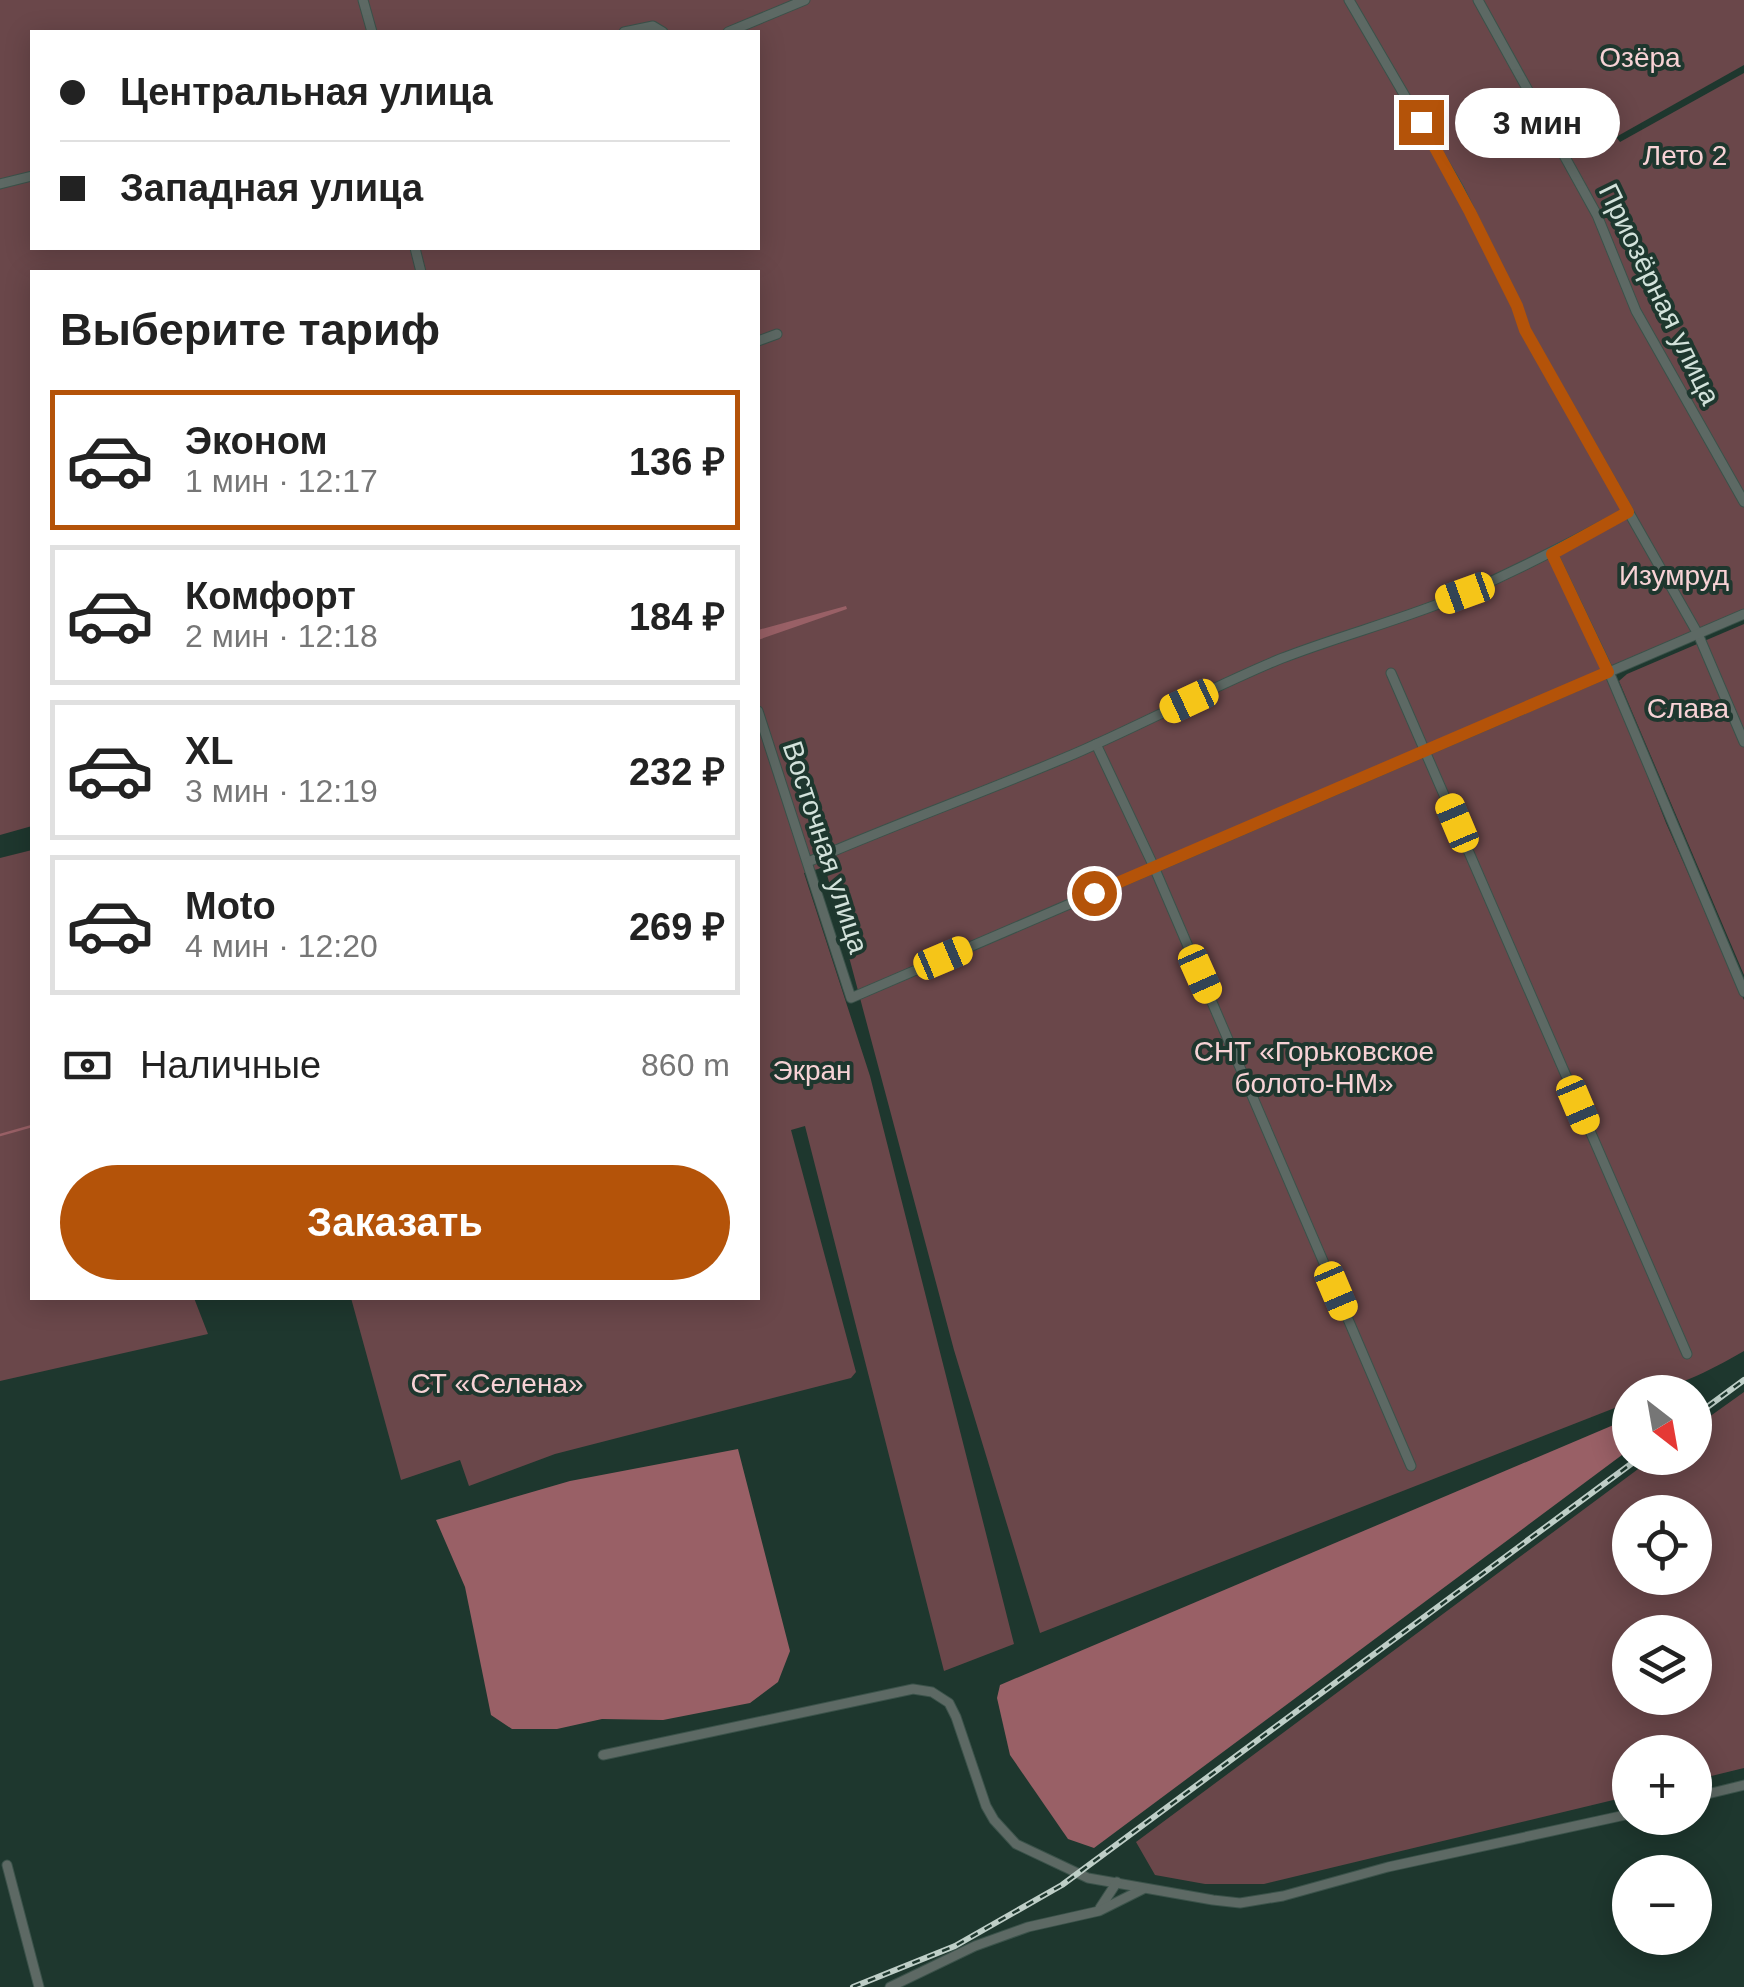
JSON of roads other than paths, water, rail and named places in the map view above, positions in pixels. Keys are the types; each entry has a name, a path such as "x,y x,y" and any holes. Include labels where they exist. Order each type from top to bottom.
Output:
{"street":[{"path":"364,0 372,30"},
{"path":"733,30 805,0"},
{"path":"1349,0 1458,187 1525,330 1698,634 1744,742"},
{"name":"Приозёрная улица","path":"1478,0 1596,216 1636,311 1744,502"},
{"path":"634,30 653,26 660,30"},
{"path":"0,184 30,176"},
{"path":"760,341 777,334"},
{"path":"808,862 1096,744 1257,669 1465,593 1524,563 1552,554 1628,512"},
{"path":"1552,554 1608,672 1744,992"},
{"path":"1154,867 1744,614"},
{"path":"1390,673 1686,1354"},
{"name":"Восточная улица","path":"760,717 850,998 1154,867"},
{"path":"1096,744 1154,867 1411,1466"},
{"path":"602,1755 912,1689 932,1692 949,1703 979,1791 994,1820 1016,1844 1088,1878 1240,1903 1612,1818"},
{"path":"1712,1793 1744,1785"},
{"path":"8,1865 39,1987"},
{"path":"1098,1910 1117,1882"},
{"path":"890,1987 974,1946 1028,1927 1098,1910 1145,1888"}],"waterway":[{"path":"0,1135 30,1127"}],"railway":[{"path":"1712,1404 1744,1380"},
{"path":"853,1987 955,1946 1062,1885 1616,1475"}],"park label":[{"name":"Озёра","path":"1640,57"},
{"name":"Лето 2","path":"1685,155"},
{"name":"Изумруд","path":"1674,575"},
{"name":"Слава","path":"1688,708"},
{"name":"СНТ «Горьковское болото-НМ»","path":"1314,1067"},
{"name":"Экран","path":"812,1070"},
{"name":"СТ «Селена»","path":"497,1383"}]}
